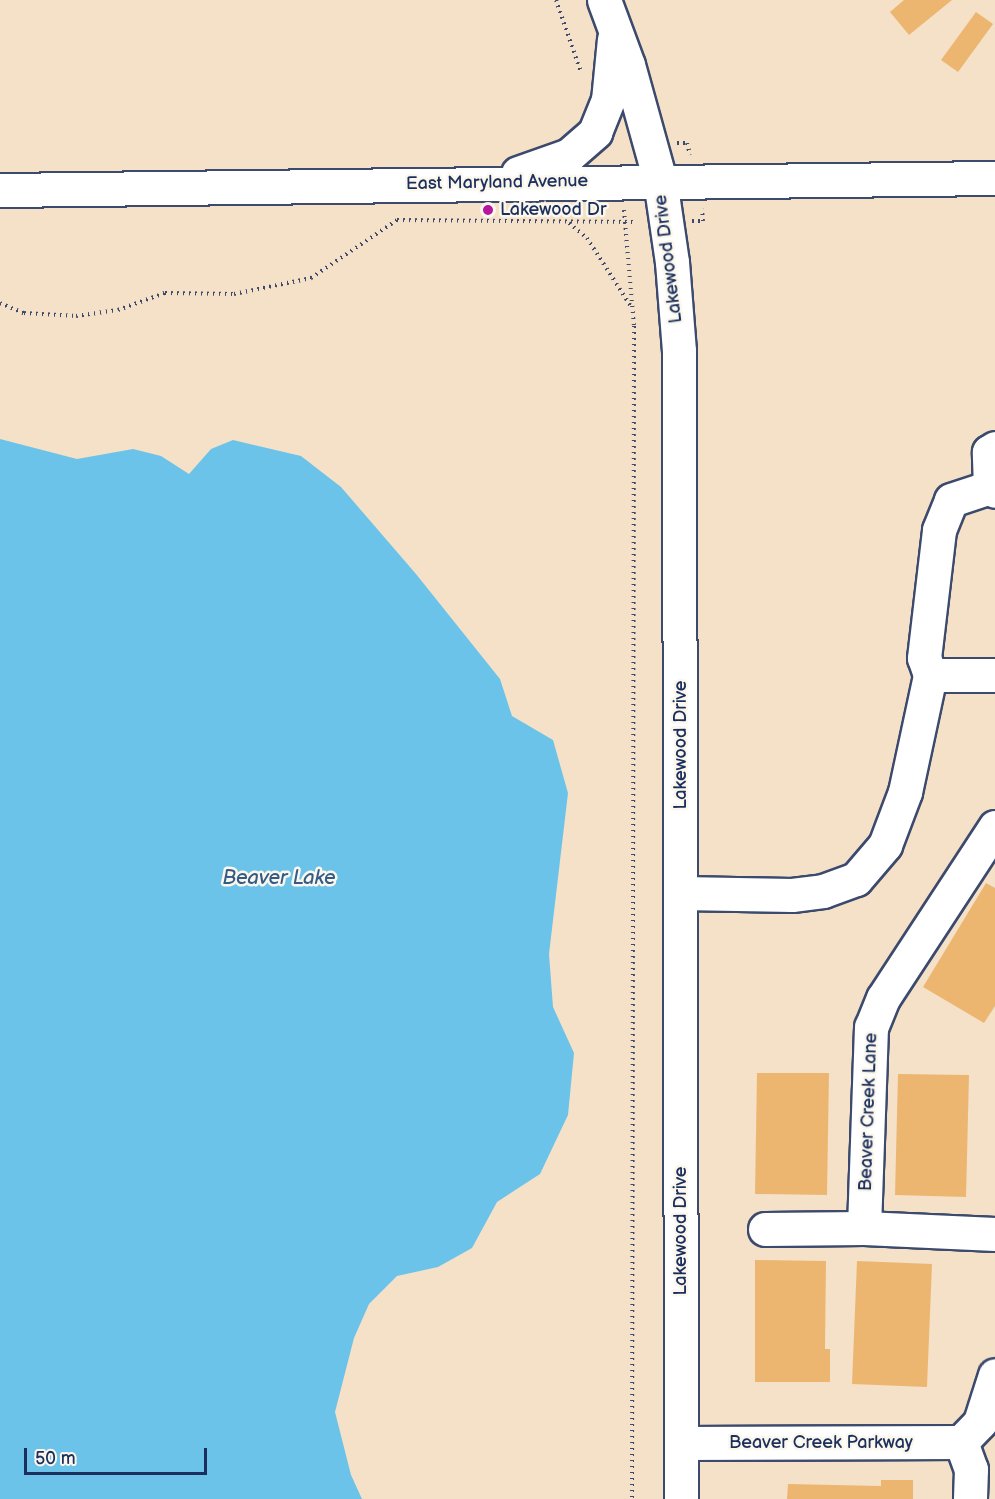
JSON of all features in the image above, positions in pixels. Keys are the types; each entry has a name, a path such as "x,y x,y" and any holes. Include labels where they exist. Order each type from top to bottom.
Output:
{"street":[{"name":"Lakewood Drive","path":"610,14 660,180 672,262 679,351 681,1499"},
{"path":"468,183 552,163 587,140 606,112 610,14"},
{"name":"East Maryland Avenue","path":"0,190 660,180 995,178"},
{"path":"681,893 792,895 823,891 856,879 885,845 905,792 930,675 924,658 939,530 951,500 992,489 989,452 995,448"},
{"path":"930,675 995,675"},
{"name":"Beaver Creek Lane","path":"864,1228 871,1027 883,998 995,828"},
{"path":"765,1229 864,1228 995,1234"},
{"path":"970,1499 971,1469 961,1442 980,1422 995,1376"},
{"name":"Beaver Creek Parkway","path":"681,1443 961,1442"}],"path":[{"path":"0,303 24,313 76,316 118,310 165,293 234,294 311,278 397,220 625,222 633,309 633,1499"},
{"path":"568,223 587,238 633,309"}],"water":[{"name":"Beaver Lake","path":"0,439 77,459 133,449 161,456 189,474 211,449 233,440 301,456 341,487 416,574 500,679 512,716 553,740 568,793 549,954 553,1007 574,1053 568,1115 540,1174 497,1202 472,1248 438,1267 397,1276 369,1304 354,1338 335,1412 351,1475 362,1499 0,1499"}],"building":[{"path":"904,0 952,0 909,35 890,12"},
{"path":"976,12 993,24 958,72 941,60"},
{"path":"986,883 995,888 995,1006 984,1023 923,987"},
{"path":"757,1073 829,1073 827,1195 755,1194"},
{"path":"898,1074 969,1075 966,1197 895,1195"},
{"path":"755,1260 826,1261 825,1349 830,1349 830,1382 755,1382"},
{"path":"857,1261 932,1264 927,1387 852,1384"},
{"path":"881,1480 913,1480 913,1499 787,1499 788,1484 881,1486"}],"place":[{"name":"Lakewood Dr","path":"488,210"}]}
